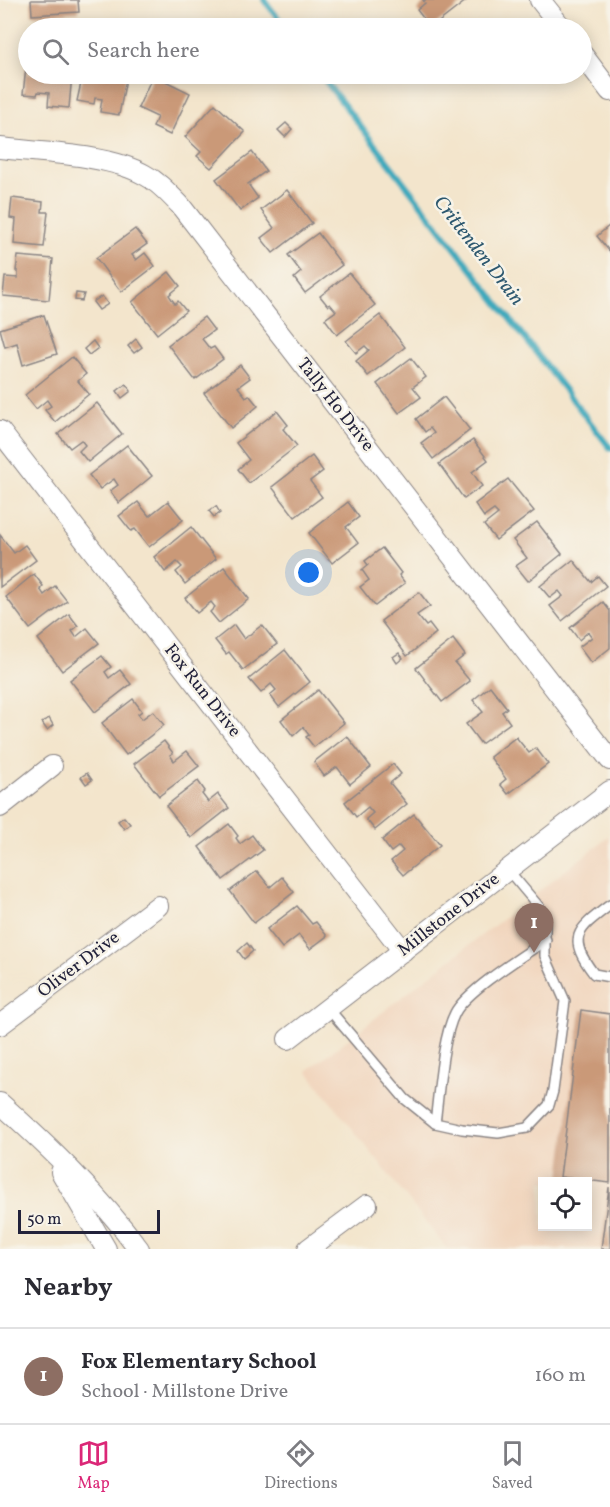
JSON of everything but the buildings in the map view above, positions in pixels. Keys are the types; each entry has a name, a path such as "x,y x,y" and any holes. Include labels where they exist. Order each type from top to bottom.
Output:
{"street":[{"path":"540,0 554,18"},
{"path":"592,67 610,91"},
{"name":"Tally Ho Drive","path":"0,148 100,160 145,174 164,188 180,205 610,760"},
{"name":"Fox Run Drive","path":"0,430 404,951"},
{"path":"0,807 52,766"},
{"name":"Millstone Drive","path":"288,1039 610,791"},
{"name":"Oliver Drive","path":"0,1024 158,906"},
{"path":"0,1103 43,1142 117,1219 139,1249"},
{"path":"43,1142 106,1249"},
{"path":"308,1249 367,1205"}],"lane":[{"path":"328,1008 405,1099 435,1123 498,1133 527,1128 549,1105 553,1091 565,1001 545,956 545,921 540,908 508,870"},
{"path":"610,905 585,924 577,939 581,956 594,974 610,977"},
{"path":"435,1123 446,1044 455,1012 471,994 546,940"}],"shaded area":[{"path":"610,836 610,1249 447,1249 307,1071"}],"waterway":[{"name":"Crittenden Drain","path":"264,0 278,18"},
{"name":"Crittenden Drain","path":"328,84 610,448"}],"place":[{"name":"Fox Elementary School","path":"534,953"}]}
